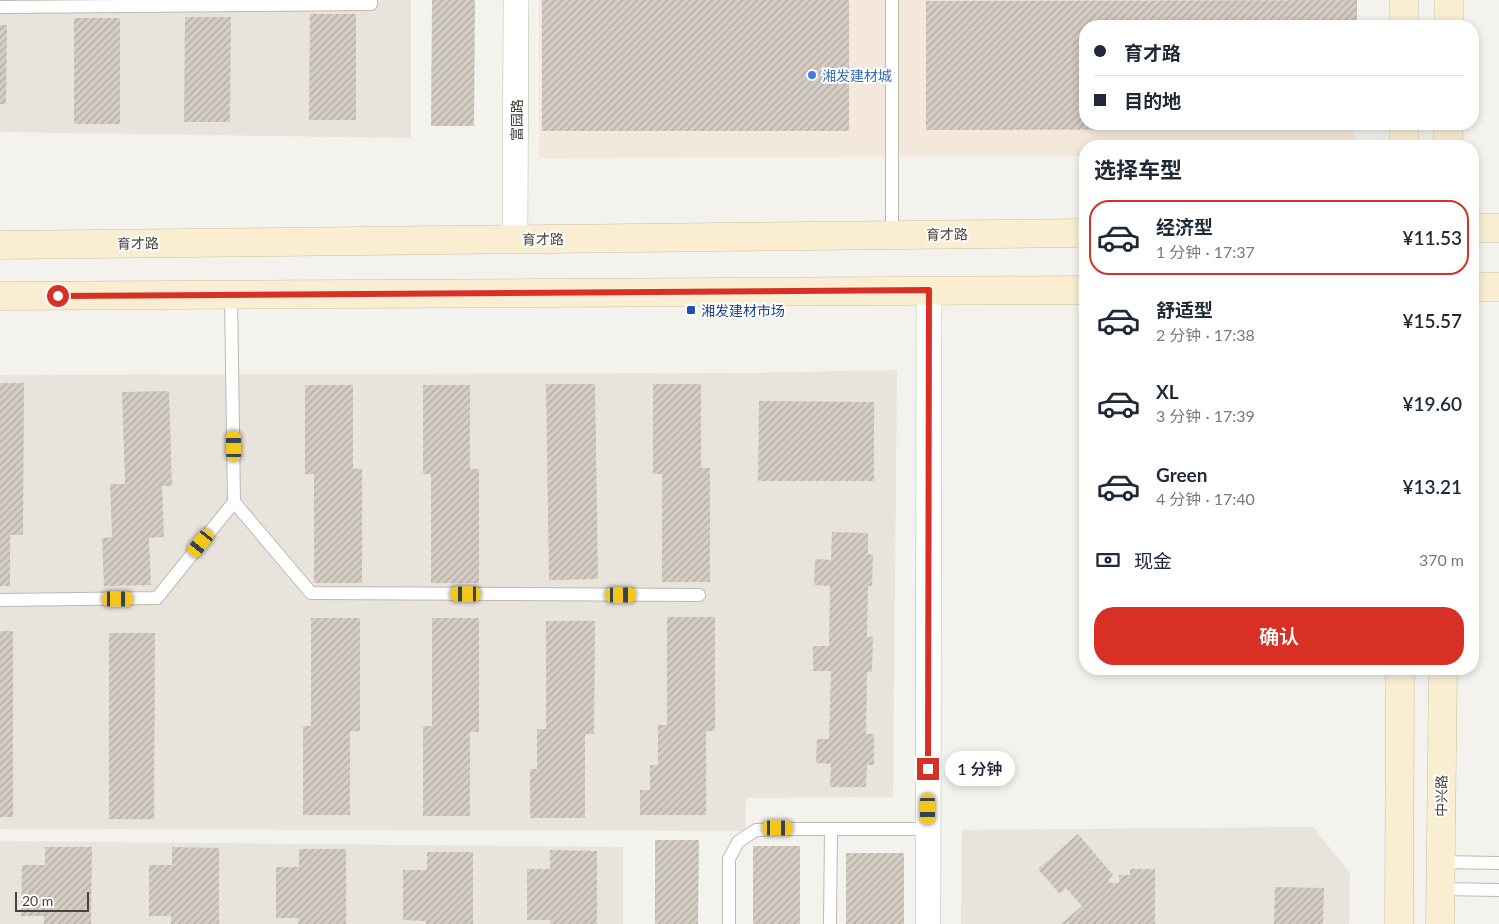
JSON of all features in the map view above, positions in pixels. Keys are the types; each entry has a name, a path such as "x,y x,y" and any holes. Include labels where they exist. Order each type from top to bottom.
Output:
{"main road":[{"path":"1404,0 1404,20"},
{"path":"1449,0 1449,20"},
{"path":"1479,228 1499,228"},
{"name":"育才路","path":"0,245 1079,233"},
{"path":"1479,288 1499,287"},
{"path":"0,296 1079,290"},
{"path":"1399,924 1400,675"},
{"name":"中兴路","path":"1440,924 1443,675"}],"street":[{"name":"富园路","path":"515,239 516,0"},
{"path":"928,924 929,290"}],"lane":[{"path":"0,7 370,4 370,0"},
{"path":"892,0 892,235"},
{"path":"231,295 234,502 311,593 699,596"},
{"path":"0,600 157,598 234,502"},
{"path":"729,924 729,859 738,842 756,830 778,828 928,828"},
{"path":"830,924 831,828"},
{"path":"1440,862 1499,863"},
{"path":"1440,890 1499,890"}],"shaded area":[{"path":"0,0 411,0 411,138 0,132"},
{"name":"湘发建材城","path":"539,0 1353,0 1353,20 1079,20 1079,130 1354,130 1355,140 1079,140 1079,156 539,158"},
{"path":"897,370 893,797 746,798 745,831 0,829 0,375 746,373"},
{"path":"1313,827 1350,873 1349,924 961,924 962,830"},
{"path":"0,841 623,847 623,924 0,924"}],"building":[{"path":"432,0 475,0 474,126 431,126"},
{"path":"542,0 849,0 849,131 542,131"},
{"path":"1357,0 1357,20 1079,20 1079,130 926,130 926,1"},
{"path":"310,14 356,14 356,120 309,120"},
{"path":"185,17 231,17 230,122 184,122"},
{"path":"74,18 120,18 120,124 74,124"},
{"path":"0,25 7,25 6,104 0,104"},
{"path":"0,383 24,383 23,535 10,535 10,586 0,586"},
{"path":"546,384 595,384 598,579 549,580"},
{"path":"653,384 701,384 701,468 710,468 710,582 662,582 662,474 653,474"},
{"path":"305,385 353,385 353,469 362,469 362,583 314,583 314,474 305,474"},
{"path":"423,385 470,385 470,469 479,469 479,583 431,583 431,474 423,474"},
{"path":"169,391 172,486 162,486 164,537 149,538 151,585 104,586 102,538 112,537 110,484 125,484 122,392"},
{"path":"759,401 874,402 874,481 758,481"},
{"path":"832,532 868,533 868,554 873,555 872,586 868,586 867,638 873,636 872,672 867,672 866,734 874,734 874,765 867,765 866,787 830,787 831,764 816,763 817,739 829,739 831,671 813,671 813,646 829,646 830,586 814,585 815,559 831,560"},
{"path":"667,617 715,617 715,731 706,731 706,815 640,815 640,790 650,790 650,765 658,765 658,725 667,725"},
{"path":"311,618 360,618 360,731 350,731 350,815 303,815 303,726 311,726"},
{"path":"432,618 479,618 479,732 470,732 470,816 423,816 423,726 432,726"},
{"path":"546,621 595,621 594,734 585,734 585,818 530,818 530,769 537,769 537,729 546,729"},
{"path":"0,631 13,631 13,817 0,817"},
{"path":"109,633 155,633 154,819 109,819"},
{"path":"1078,834 1113,875 1108,880 1110,883 1119,883 1119,875 1130,875 1130,869 1155,869 1155,924 1061,924 1082,906 1066,888 1060,894 1038,869"},
{"path":"655,840 699,840 698,924 655,924"},
{"path":"753,846 800,846 800,924 753,924"},
{"path":"45,847 92,847 91,924 44,924 44,916 21,916 22,865 45,865"},
{"path":"172,847 219,848 219,924 171,924 171,916 149,916 149,865 172,865"},
{"path":"299,849 346,849 346,924 298,924 298,918 276,918 276,867 299,867"},
{"path":"550,850 597,851 597,924 550,924 550,920 527,920 527,869 550,869"},
{"path":"427,852 473,852 473,924 426,924 426,921 403,920 403,870 427,870"},
{"path":"846,853 904,853 904,924 846,924"},
{"path":"1275,887 1324,888 1323,924 1274,924"}],"place":[{"name":"湘发建材城","path":"812,75"},
{"name":"湘发建材市场","path":"691,310"}],"route":[{"path":"58,296 929,290 928,769"}]}
